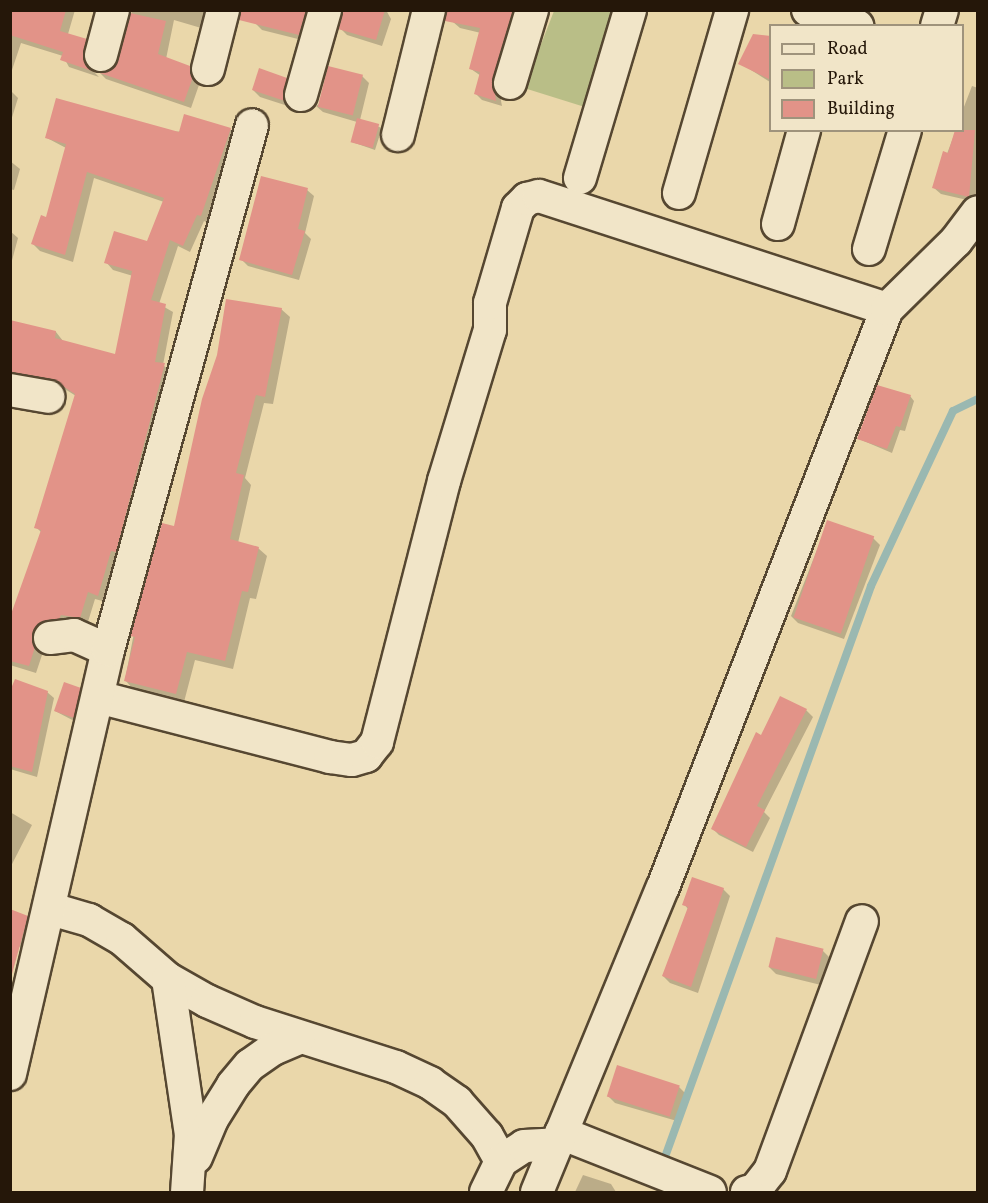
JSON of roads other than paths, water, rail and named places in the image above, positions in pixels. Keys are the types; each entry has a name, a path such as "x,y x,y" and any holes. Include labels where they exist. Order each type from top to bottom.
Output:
{"street":[{"path":"101,55 113,10"},
{"path":"208,69 223,10"},
{"path":"301,95 324,10"},
{"path":"398,135 429,10"},
{"path":"510,82 532,10"},
{"path":"580,178 630,10"},
{"path":"679,193 732,10"},
{"path":"10,1074 22,983 51,909 108,650 252,125"},
{"path":"778,224 803,132"},
{"path":"869,249 904,132"},
{"path":"98,697 330,757 352,760 366,756 377,742 444,481 490,330 489,303 519,208 528,199 539,196 887,309"},
{"path":"537,1192 663,887 887,309 956,241 978,212"},
{"path":"10,390 48,397"},
{"path":"50,638 74,635 108,650"},
{"path":"51,909 89,920 122,939 168,979 255,1022 299,1038 396,1067 430,1083 457,1102 487,1136 501,1161"},
{"path":"747,1192 755,1190 770,1171 862,921"},
{"path":"168,979 192,1134 189,1181"},
{"path":"189,1181 212,1119 233,1085 265,1054 299,1038"},
{"path":"486,1192 501,1161 524,1146 559,1139 710,1192"}],"waterway":[{"path":"665,1157 871,586 953,411 978,399"}]}
